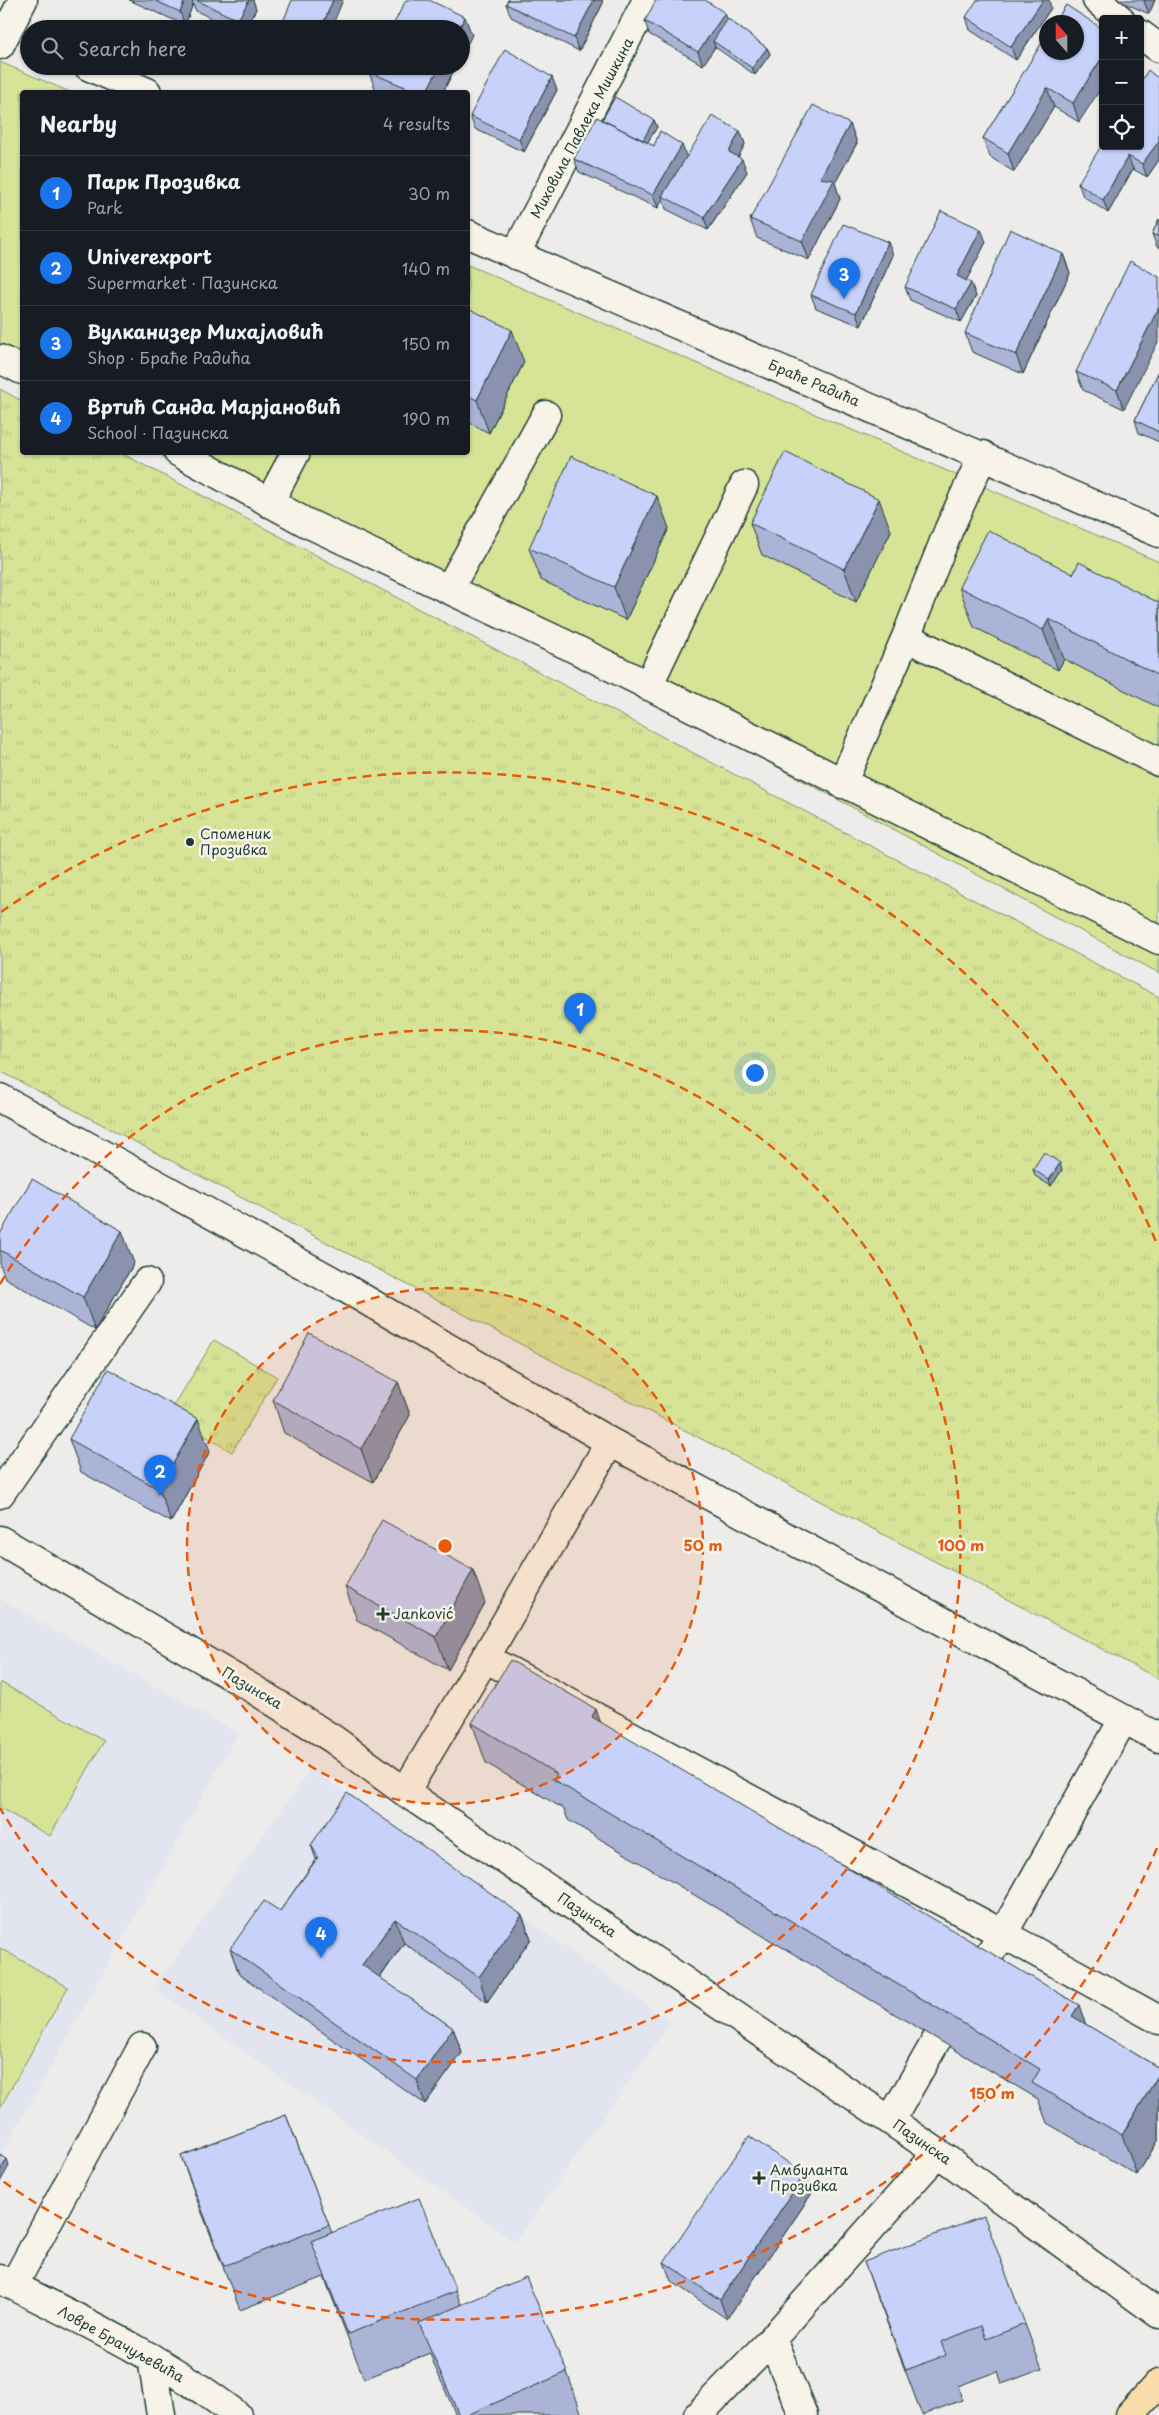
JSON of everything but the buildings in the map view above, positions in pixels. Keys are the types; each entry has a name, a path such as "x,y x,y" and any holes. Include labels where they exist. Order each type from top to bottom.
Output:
{"main road":[{"path":"1130,2415 1159,2383"}],"street":[{"path":"9,36 23,0"},
{"name":"Миховила Павлека Мишкина","path":"515,255 647,0"},
{"path":"1097,0 1115,15"},
{"path":"1144,37 1159,48"},
{"path":"109,75 143,90"},
{"name":"Браће Радића","path":"470,235 983,455 1159,534"},
{"path":"0,359 20,369"},
{"path":"449,589 546,415"},
{"path":"183,455 305,522 449,589 648,686 842,784 853,786 1159,940"},
{"path":"269,502 294,455"},
{"path":"842,784 983,455"},
{"path":"648,686 744,485"},
{"path":"906,636 1159,762"},
{"path":"0,1098 340,1285 610,1442 1159,1738"},
{"path":"0,1494 147,1282"},
{"path":"405,1792 610,1442"},
{"name":"Пазинска","path":"0,1540 333,1738 405,1792 891,2120 1159,2314"},
{"path":"485,1658 1003,1934 1159,2020"},
{"path":"974,1976 1003,1934 1123,1720"},
{"path":"891,2120 937,2038"},
{"path":"7,2283 142,2047"},
{"path":"698,2415 772,2339 938,2153"},
{"name":"Ловре Брачуљевића","path":"7,2283 152,2358 237,2415"},
{"path":"772,2339 803,2415"},
{"path":"152,2358 161,2415"}],"shaded area":[{"path":"0,1599 238,1733 1,2155 0,2155"},
{"path":"311,1768 671,2022 515,2242 154,1988"}],"green space":[{"path":"0,62 20,71 20,75 30,75 65,90 20,90 20,357 0,346"},
{"path":"470,266 1159,562 1159,973 201,455 470,455"},
{"path":"0,389 20,400 20,455 125,455 1159,997 1159,1679 0,1071"},
{"path":"214,1340 277,1377 232,1452 169,1414"},
{"path":"0,1682 104,1741 50,1836 0,1808"},
{"path":"0,1948 68,1987 0,2108"}],"place":[{"name":"Вулканизер Михајловић","path":"844,299"},
{"name":"Споменик Прозивка","path":"190,842"},
{"name":"Парк Прозивка","path":"580,1034"},
{"name":"Univerexport","path":"160,1496"},
{"name":"Janković","path":"383,1614"},
{"name":"Вртић Санда Марјановић","path":"321,1958"},
{"name":"Амбуланта Прозивка","path":"759,2178"}]}
